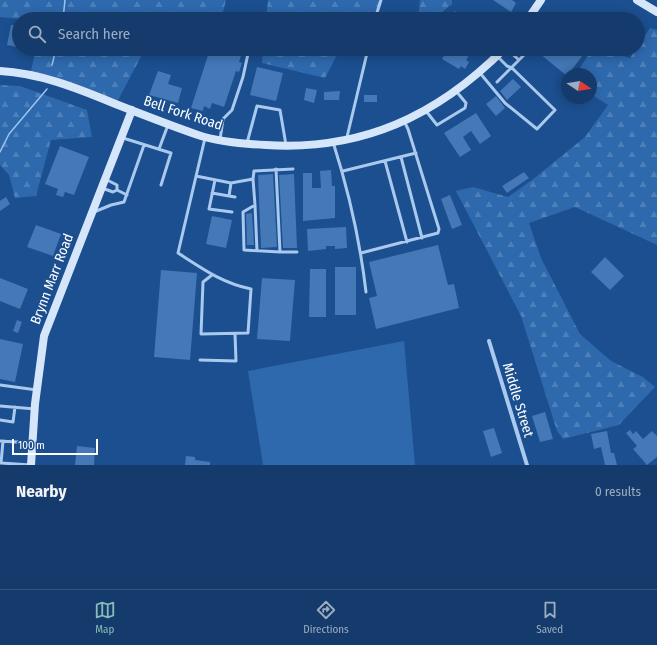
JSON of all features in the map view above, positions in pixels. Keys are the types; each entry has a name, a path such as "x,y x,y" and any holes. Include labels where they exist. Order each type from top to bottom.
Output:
{"main road":[{"path":"532,12 540,0"},
{"path":"637,0 657,12"},
{"name":"Bell Fork Road","path":"0,71 37,77 73,87 168,124 206,137 247,144 287,146 333,142 374,133 404,121 425,111 456,91 480,73 497,56"},
{"name":"Brynn Marr Road","path":"31,465 35,409 44,336 132,110"}],"street":[{"name":"Middle Street","path":"489,341 527,465"}],"lane":[{"path":"377,12 381,0"},
{"path":"220,140 223,119 232,110 243,77 248,56"},
{"path":"347,139 366,56"},
{"path":"480,73 505,103 537,129 555,110 512,68 507,66 497,56"},
{"path":"515,56 519,60"},
{"path":"497,82 523,56"},
{"path":"425,111 437,125 465,108 466,103 456,91"},
{"path":"247,144 257,106 280,110 287,146"},
{"path":"361,254 436,235 439,229 416,153 404,121"},
{"path":"159,149 168,124"},
{"path":"206,137 178,253 212,275 233,286 251,289 248,333 201,334 204,282 212,275"},
{"path":"122,138 171,154 161,185"},
{"path":"333,142 350,197 361,254 366,292"},
{"path":"92,214 111,204 124,202 144,145"},
{"path":"343,171 416,153"},
{"path":"401,157 422,238"},
{"path":"385,161 406,242"},
{"path":"257,251 253,179 254,171 293,168"},
{"path":"276,169 280,252"},
{"path":"196,176 231,183 253,179"},
{"path":"105,179 117,185 117,190"},
{"path":"215,180 209,209 232,212"},
{"path":"229,196 231,183"},
{"path":"102,188 113,192 117,190 127,195"},
{"path":"212,193 234,197"},
{"path":"255,205 243,212 244,250 297,252"},
{"path":"200,360 236,361 235,334"},
{"path":"0,385 37,390"},
{"path":"0,406 35,409"},
{"path":"0,420 13,422 15,407"},
{"path":"31,465 1,463 1,441 32,443"}],"green space":[{"path":"0,0 226,0 223,12 12,12 12,18 0,17"},
{"path":"268,0 381,0 377,12 267,12"},
{"path":"420,0 452,0 452,4 442,12 419,12"},
{"path":"650,28 657,30 657,245 575,207 529,223 541,258 580,334 611,361 643,377 655,387 619,425 563,439 557,431 521,316 456,191 473,187 508,197 532,180 585,137 608,105 597,98 597,68 580,68 588,56 623,56 630,58 631,56 645,56 645,36"},
{"path":"34,56 141,56 116,104 30,75"},
{"path":"262,56 336,56 325,78 262,63"},
{"path":"0,85 20,86 87,110 92,137 51,140 36,196 15,198 9,175 0,165"},
{"path":"404,341 415,465 263,465 248,371"}],"building":[{"path":"493,0 512,0 516,3 511,12"},
{"path":"11,25 12,25 12,46 7,45"},
{"path":"208,56 241,56 239,62 242,63 239,72 236,71 224,107 212,103 210,109 204,106 203,111 191,108"},
{"path":"444,56 469,56 466,60 469,62 465,69 461,66 459,69 442,59"},
{"path":"543,56 582,56 573,68 561,68 561,71"},
{"path":"257,67 283,73 276,101 250,95"},
{"path":"158,71 171,75 168,84 182,88 178,103 149,95"},
{"path":"513,79 521,87 507,100 500,91"},
{"path":"306,88 317,90 314,103 304,100"},
{"path":"340,91 339,100 324,100 324,92"},
{"path":"364,95 377,95 377,102 364,102"},
{"path":"496,96 505,108 496,116 486,104"},
{"path":"476,113 491,136 480,144 471,131 463,137 471,150 460,157 444,133"},
{"path":"60,146 89,157 74,195 65,192 63,197 56,195 58,189 45,184"},
{"path":"331,170 332,186 335,186 335,218 303,221 303,173 312,173 312,188 321,188 320,171"},
{"path":"524,172 529,178 507,193 502,186"},
{"path":"273,174 277,247 261,248 258,175"},
{"path":"294,174 297,248 283,248 279,175"},
{"path":"450,195 462,225 452,229 441,199"},
{"path":"6,197 10,204 0,211 0,201"},
{"path":"252,213 254,245 247,245 246,214"},
{"path":"212,216 232,220 226,248 206,244"},
{"path":"36,225 61,234 53,256 27,247"},
{"path":"346,227 347,248 335,249 335,246 326,246 326,249 308,251 307,229"},
{"path":"438,245 448,285 454,284 459,308 376,329 369,298 377,296 369,262"},
{"path":"605,257 624,276 610,290 591,272"},
{"path":"335,267 356,267 356,315 335,315"},
{"path":"310,269 326,269 326,317 309,317"},
{"path":"161,270 197,273 190,360 154,357"},
{"path":"0,278 28,289 20,309 0,301"},
{"path":"262,278 295,280 290,341 257,339"},
{"path":"17,320 22,322 18,333 13,331"},
{"path":"0,339 23,344 15,382 0,379"},
{"path":"545,412 553,439 540,442 532,416"},
{"path":"494,428 502,453 491,457 483,431"},
{"path":"630,430 633,434 636,431 643,439 652,431 657,436 657,457 647,465 633,449 637,446 626,433"},
{"path":"607,431 611,453 614,453 617,465 605,465 601,447 594,449 591,434"},
{"path":"77,446 95,448 94,465 75,465"},
{"path":"186,456 195,457 195,460 210,462 210,465 185,465"}],"waterway":[{"path":"64,12 65,0"},
{"path":"52,65 54,56"},
{"path":"0,152 9,134 47,89"}]}
